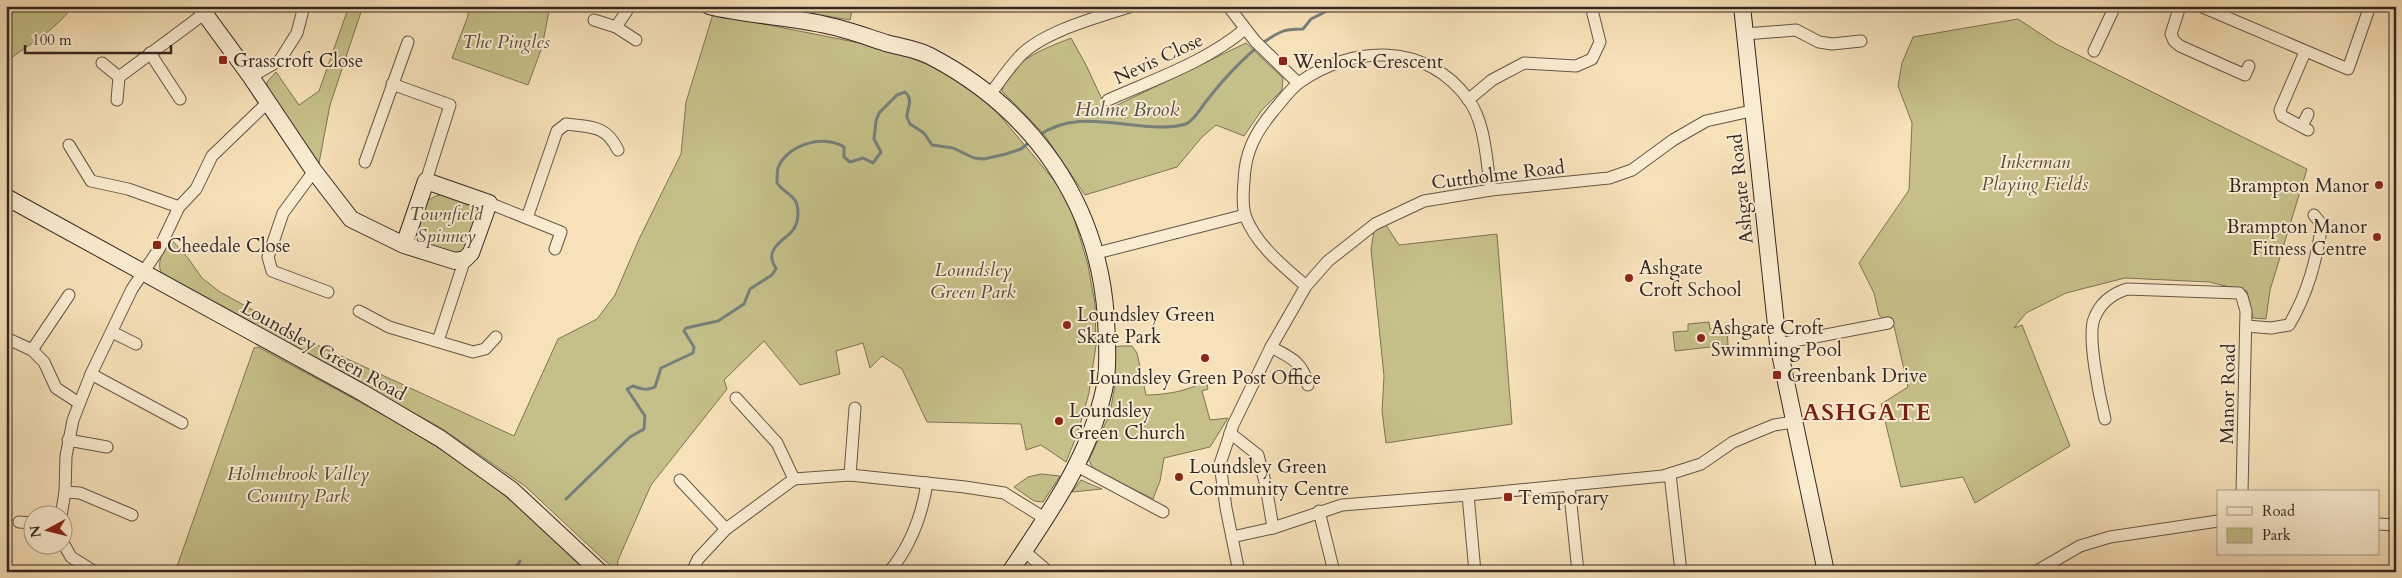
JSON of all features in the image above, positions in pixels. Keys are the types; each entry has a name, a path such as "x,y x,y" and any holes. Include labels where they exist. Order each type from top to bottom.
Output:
{"street":[{"path":"251,77 280,60 297,33 303,10 301,6"},
{"path":"616,27 630,6"},
{"path":"710,6 830,26 929,55 990,94 1035,139 1053,163 1079,208 1097,253 1104,290 1107,339 1104,389 1077,466 1046,519 1010,572"},
{"path":"990,94 1020,56 1052,35 1086,20 1132,6"},
{"path":"1228,6 1260,46 1298,84"},
{"path":"1468,100 1492,80 1524,63 1576,66 1592,58 1600,42 1591,6"},
{"name":"Ashgate Road","path":"1742,6 1751,111 1778,344 1826,572"},
{"path":"2094,51 2116,6"},
{"path":"2180,6 2171,34 2174,41 2180,46 2247,71 2256,81"},
{"path":"2200,6 2226,12 2305,52 2348,69 2370,6"},
{"path":"117,100 119,77 202,10 251,77 314,171 351,219 404,245 455,261 465,258 471,253 489,203"},
{"path":"594,20 616,27 636,40"},
{"name":"Nevis Close","path":"1108,100 1205,57 1231,41 1245,29"},
{"path":"1745,34 1796,30 1826,43 1861,41"},
{"path":"365,162 408,42"},
{"path":"2305,52 2280,110 2282,116 2305,128 2308,114"},
{"path":"150,53 180,99"},
{"path":"1306,286 1280,264 1256,235 1245,215 1243,202 1244,166 1255,134 1298,84 1330,64 1376,54 1403,57 1425,65 1447,78 1468,100 1480,125 1491,190"},
{"path":"102,63 119,77"},
{"path":"392,84 450,105 404,245"},
{"path":"63,506 68,440 79,403 132,289 159,250 179,207 196,189 212,156 267,103"},
{"name":"Cuttholme Road","path":"1239,572 1226,508 1220,464 1230,433 1271,347 1306,286 1328,261 1375,224 1424,201 1491,190 1609,178 1632,170 1673,140 1706,121 1751,111"},
{"path":"526,218 557,131 566,124 594,127 608,134 618,150"},
{"path":"69,145 91,181 128,189 179,207"},
{"path":"314,171 283,213 268,257 272,271 328,292"},
{"path":"426,181 489,203 561,232 556,249"},
{"name":"Loundsley Green Road","path":"6,197 143,274 363,393 441,439 512,490 567,539 600,572"},
{"path":"1097,253 1245,215"},
{"path":"2246,326 2271,328 2289,324 2301,305 2315,266 2322,221"},
{"path":"438,341 465,258"},
{"name":"Manor Road","path":"2105,419 2094,366 2093,321 2102,305 2114,293 2127,289 2218,290 2238,293 2242,297 2246,311 2242,490"},
{"path":"32,350 70,295"},
{"path":"359,311 389,327 473,352 485,349 496,337"},
{"path":"1778,344 1888,324"},
{"path":"112,332 136,344"},
{"path":"6,338 32,350 44,362 56,388 79,403"},
{"path":"1271,347 1292,358 1305,372 1308,385"},
{"path":"91,374 182,423"},
{"path":"736,398 777,443 794,479"},
{"path":"850,476 855,408"},
{"path":"1232,537 1273,528 1319,511 1342,505 1468,496 1670,474 1701,464 1732,442 1774,425 1793,422"},
{"path":"1230,433 1258,455 1266,486 1273,528"},
{"path":"68,440 107,447"},
{"path":"1077,466 1163,512"},
{"path":"1670,474 1681,572"},
{"path":"692,572 698,559 726,529 794,479 850,476 1004,493 1046,519"},
{"path":"680,480 726,529"},
{"path":"889,572 902,556 923,507 927,483"},
{"path":"1569,486 1578,572"},
{"path":"65,492 80,493 132,515"},
{"path":"1468,496 1475,572"},
{"path":"1319,511 1334,572"},
{"path":"2035,572 2080,546 2110,537 2217,522"},
{"path":"2380,524 2396,525"},
{"path":"1024,551 1044,568 1044,572"},
{"path":"70,556 95,572"}],"green space":[{"path":"6,6 73,6 50,30 6,62"},
{"path":"349,6 363,6 330,105 319,163 267,88 267,82 276,72 299,105 319,91"},
{"name":"The Pingles","path":"455,6 550,6 542,47 528,85 452,58 468,16 468,12"},
{"path":"767,6 853,6 850,20"},
{"name":"Loundsley Green Park","path":"713,14 885,48 939,69 991,105 1058,185 1072,211 1088,265 1095,304 1096,345 1089,393 1078,432 1066,462 1041,445 1026,450 1021,424 927,422 902,369 882,356 870,368 863,343 836,351 840,374 800,385 764,341 724,380 727,389 651,485 618,560 617,572 525,486 441,428 162,274 160,260 170,238 188,258 202,278 220,292 315,344 514,436 558,339 597,319 615,295 640,237 681,154 686,102"},
{"name":"Inkerman Playing Fields","path":"2018,19 2056,44 2307,169 2270,290 2266,319 2253,318 2247,291 2209,282 2125,278 2066,293 2026,313 2014,328 2022,325 2070,446 1975,503 1963,477 1901,487 1881,404 1908,387 1894,326 1879,315 1874,293 1859,263 1909,190 1912,123 1898,86 1902,63 1913,37"},
{"path":"1071,38 1107,110 1246,43 1283,78 1282,90 1262,110 1244,136 1216,125 1202,137 1177,167 1085,195 1043,133 1002,91 1012,71 1029,57"},
{"name":"Townfield Spinney","path":"440,195 460,200 476,213 476,223 463,252 452,253 428,246 417,237 415,230 418,215 427,202 433,197"},
{"path":"1386,225 1399,245 1497,234 1512,424 1386,443 1382,411 1384,376 1371,249 1374,231"},
{"name":"Ashgate Croft Swimming Pool","path":"1709,322 1710,329 1727,328 1728,345 1675,351 1673,332 1688,331 1688,324"},
{"path":"1132,346 1137,353 1146,395 1177,392 1206,380 1208,389 1202,391 1210,420 1228,418 1210,447 1164,458 1160,481 1153,499 1093,469 1089,460 1110,413 1115,385 1113,355 1116,347"},
{"name":"Holmebrook Valley Country Park","path":"258,347 392,420 444,451 516,505 590,572 175,572 254,348"},
{"path":"1041,474 1060,476 1043,502 1034,501 1014,487 1028,477"},
{"path":"1081,480 1102,489 1072,492"}],"waterway":[{"name":"Holme Brook","path":"1038,136 1052,128 1082,121 1160,127 1186,124 1195,117 1232,71 1261,44 1283,31 1303,29 1311,19 1337,6"},
{"name":"Holme Brook","path":"566,499 630,437 644,429 645,416 627,389 633,386 644,389 655,387 661,368 693,353 694,347 684,331 686,328 718,321 744,304 750,289 772,275 776,269 772,258 773,251 792,232 797,222 798,214 795,200 777,183 778,168 789,153 807,144 827,141 844,147 844,157 850,162 863,158 873,163 881,152 874,139 879,113 897,95 905,92 910,101 907,117 910,124 924,133 932,145 953,148 974,158 984,159 1021,149 1031,141"},
{"name":"Holme Brook","path":"513,572 520,561"}],"place":[{"name":"Grasscroft Close","path":"223,60"},
{"name":"Wenlock Crescent","path":"1283,61"},
{"name":"Brampton Manor","path":"2379,185"},
{"name":"Brampton Manor Fitness Centre","path":"2377,237"},
{"name":"Cheedale Close","path":"157,245"},
{"name":"Ashgate Croft School","path":"1629,278"},
{"name":"Loundsley Green Skate Park","path":"1067,325"},
{"name":"Ashgate Croft Swimming Pool","path":"1701,338"},
{"name":"Loundsley Green Post Office","path":"1205,358"},
{"name":"Greenbank Drive","path":"1777,375"},
{"name":"Loundsley Green Church","path":"1059,421"},
{"name":"Loundsley Green Community Centre","path":"1179,477"},
{"name":"Temporary","path":"1508,497"}],"district":[{"name":"ASHGATE","path":"1867,412"}]}
